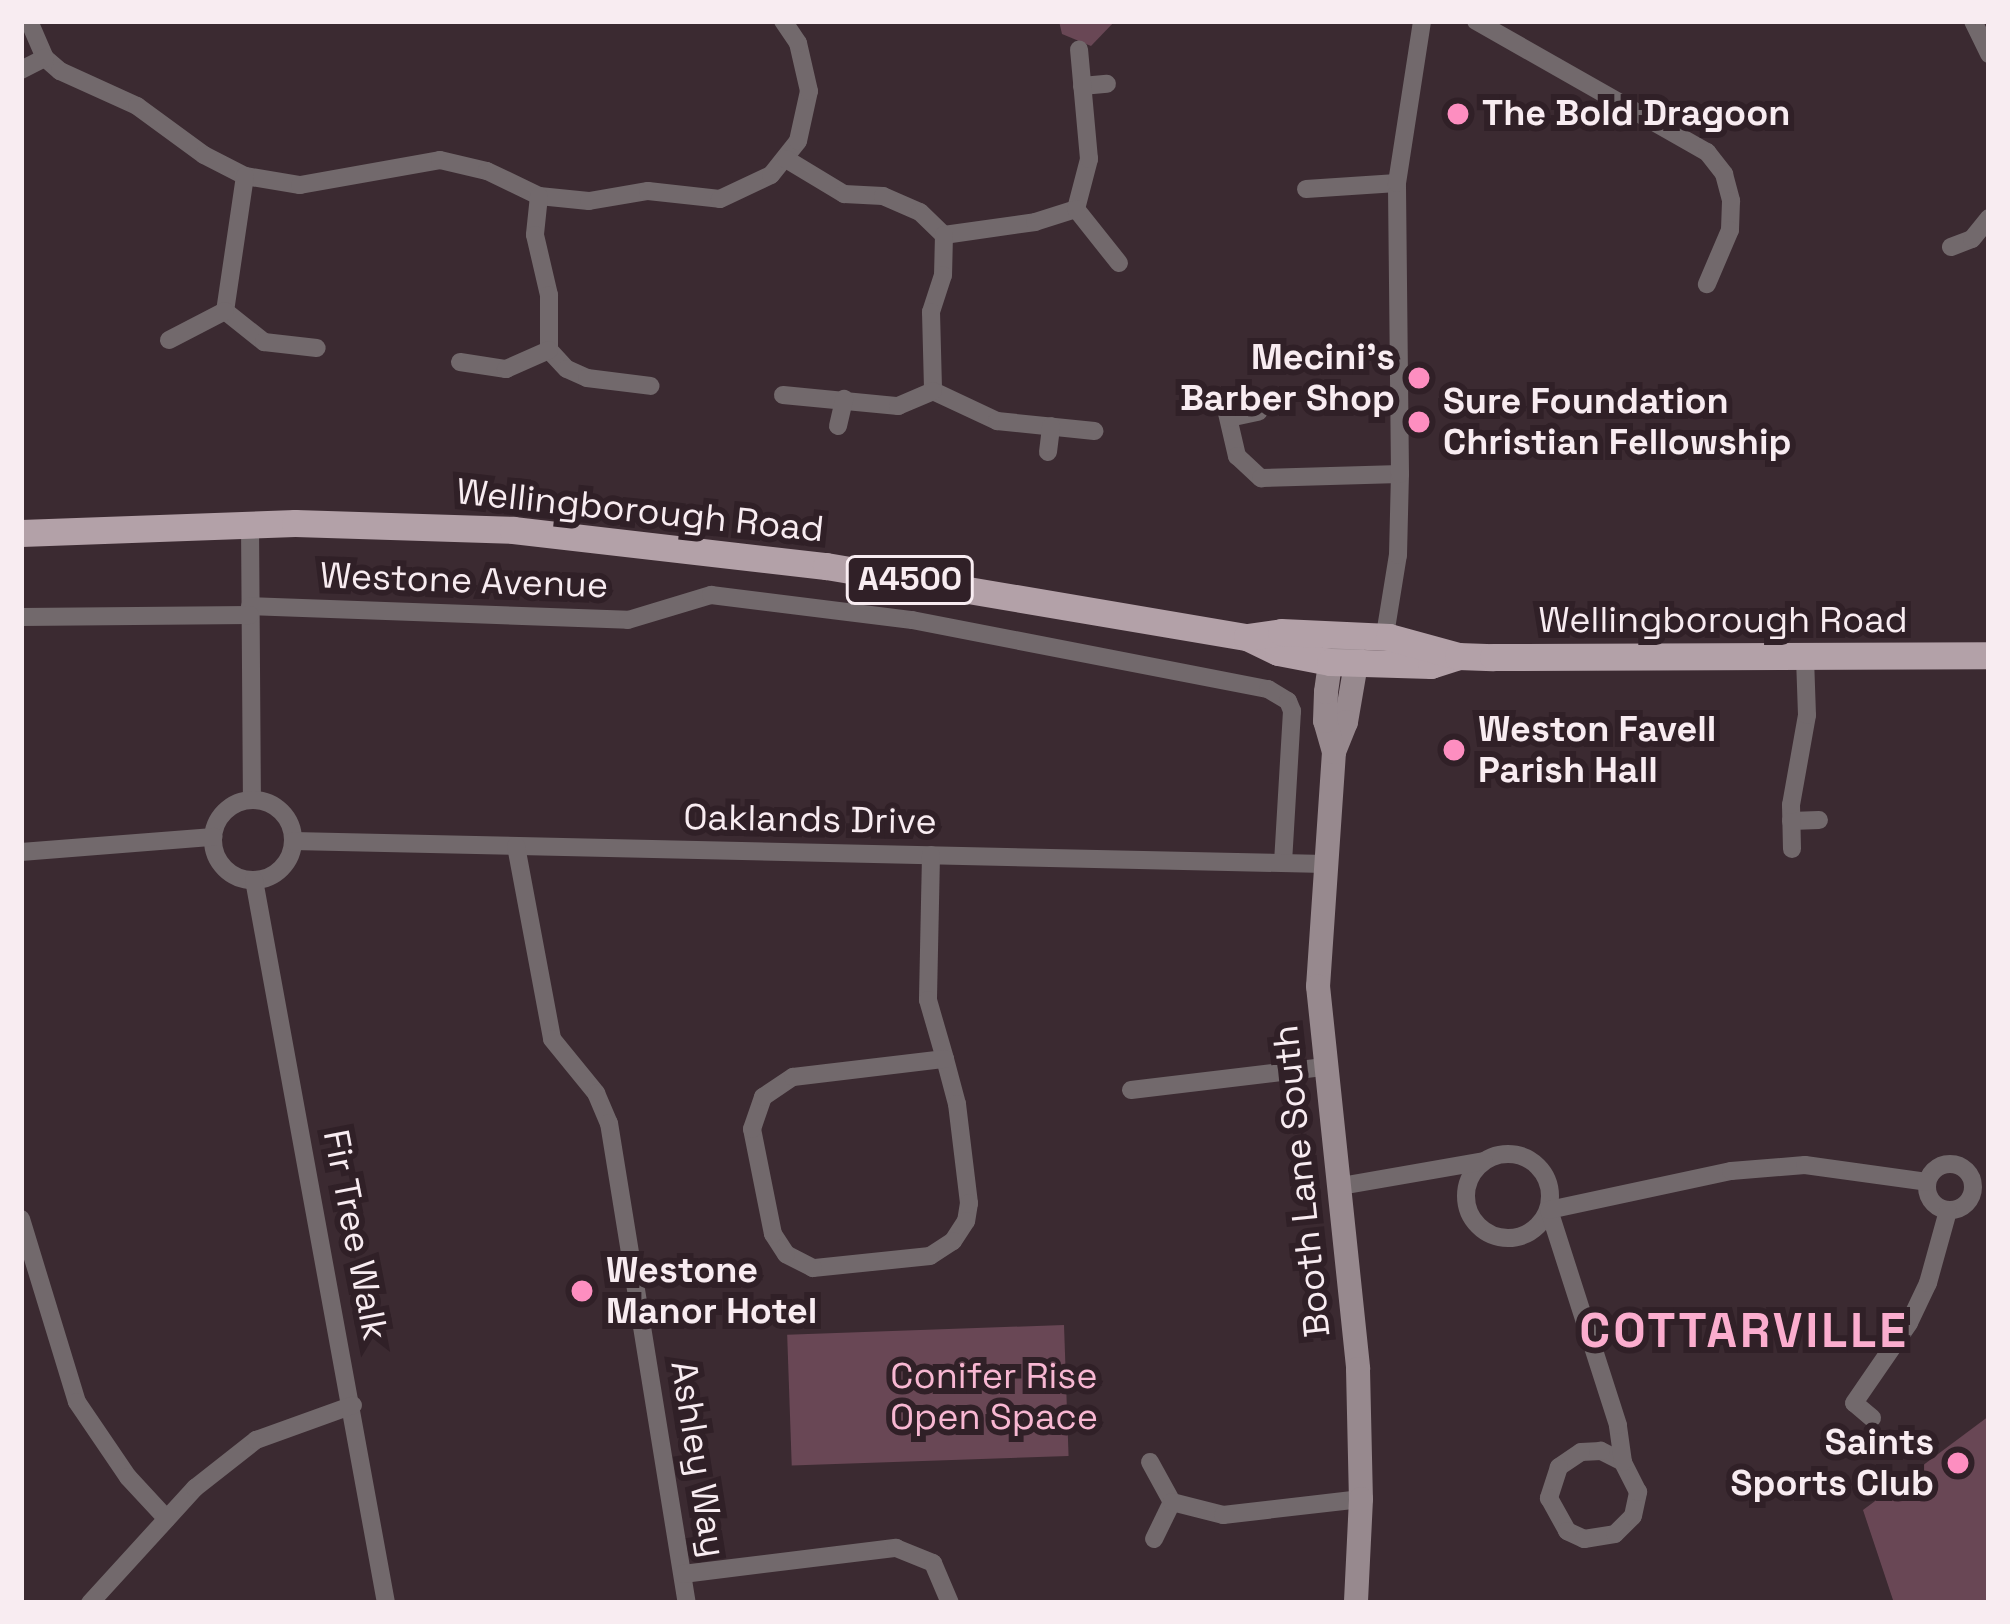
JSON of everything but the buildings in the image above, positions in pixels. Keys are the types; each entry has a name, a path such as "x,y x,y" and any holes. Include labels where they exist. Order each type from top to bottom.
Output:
{"main road":[{"name":"Wellingborough Road","path":"21,533 250,524 513,530 677,545 1246,637 1281,632 1345,655 1431,665 1457,656"},
{"name":"Wellingborough Road","path":"1345,655 1389,638 1457,656 1989,655"}],"street":[{"path":"29,21 45,58 60,71 137,106 204,155 244,176 300,185 440,160 487,171 539,196 589,201 648,191 721,199 752,187 786,159 798,141 809,91 799,43 784,21"},
{"path":"1389,638 1400,474 1397,183 1421,21"},
{"path":"1476,21 1707,152 1724,174 1731,201 1730,230 1707,284"},
{"path":"1973,21 1989,54"},
{"path":"1076,209 1089,159 1078,49"},
{"path":"21,70 45,58"},
{"path":"1082,86 1107,84"},
{"path":"786,159 844,194 883,196 920,212 944,236 943,275 931,311 933,391"},
{"path":"225,311 244,176"},
{"path":"1306,189 1397,183"},
{"path":"539,196 536,235 549,295 549,350 567,369 587,378 651,386"},
{"path":"944,236 1035,222 1076,209"},
{"path":"1076,209 1119,263"},
{"path":"1951,247 1972,239 1989,218"},
{"path":"169,340 225,311"},
{"path":"225,311 264,342 317,348"},
{"path":"460,362 506,369 549,350"},
{"path":"783,395 898,406 933,391 997,422 1094,431"},
{"path":"1223,396 1237,456 1261,478 1400,474"},
{"path":"838,426 844,399"},
{"path":"1229,418 1258,412"},
{"path":"1048,452 1051,426"},
{"path":"250,524 252,800"},
{"name":"Westone Avenue","path":"21,617 250,611 628,620 711,595 912,620 1268,689 1288,700 1292,711 1283,863"},
{"name":"Booth Lane South","path":"1345,655 1346,722 1334,752 1318,986 1358,1369 1361,1498 1356,1603"},
{"path":"1792,849 1791,821 1807,716 1805,657"},
{"path":"252,800 278,809 293,841 284,867 254,880 228,872 219,861 213,837 222,815 252,800"},
{"path":"1791,821 1820,820"},
{"path":"21,852 213,837"},
{"name":"Oaklands Drive","path":"293,841 1326,864"},
{"name":"Ashley Way","path":"516,846 544,1016 552,1039 596,1093 609,1123 687,1603"},
{"path":"931,855 928,1000 945,1059 969,1203 953,1241 930,1256 813,1268 786,1253 773,1234 752,1130 763,1097 793,1077 945,1059"},
{"name":"Fir Tree Walk","path":"254,880 386,1603"},
{"path":"1131,1090 1325,1067"},
{"path":"1341,1186 1511,1153 1534,1162 1550,1188 1549,1210 1618,1425 1623,1462 1638,1492 1627,1525 1600,1539 1568,1532 1549,1498 1559,1467 1581,1452 1601,1451 1623,1462"},
{"path":"1484,1161 1470,1176 1466,1202 1477,1225 1504,1238 1532,1232 1549,1210 1732,1171 1805,1165 1927,1182"},
{"path":"1872,1418 1854,1403 1909,1323 1928,1283 1948,1211 1970,1199 1969,1174 1946,1164 1927,1182"},
{"path":"1927,1182 1931,1202 1948,1211"},
{"path":"21,1220 77,1402 128,1478 167,1519"},
{"path":"90,1603 167,1519 256,1440 353,1405"},
{"path":"1150,1462 1172,1502 1223,1515 1361,1498"},
{"path":"1154,1539 1172,1502"},
{"path":"683,1574 896,1548 933,1563 950,1603"}],"green space":[{"path":"1059,21 1115,21 1091,46 1062,34"},
{"name":"Conifer Rise Open Space","path":"1064,1325 1069,1456 792,1466 787,1335"},
{"name":"Saints Sports Club","path":"1989,1416 1989,1603 1894,1603 1863,1510"}],"place":[{"name":"The Bold Dragoon","path":"1458,114"},
{"name":"Mecini's Barber Shop","path":"1419,378"},
{"name":"Sure Foundation Christian Fellowship","path":"1419,422"},
{"name":"Weston Favell Parish Hall","path":"1454,750"},
{"name":"Westone Manor Hotel","path":"582,1291"},
{"name":"Saints Sports Club","path":"1958,1463"}],"district":[{"name":"COTTARVILLE","path":"1744,1331"}]}
